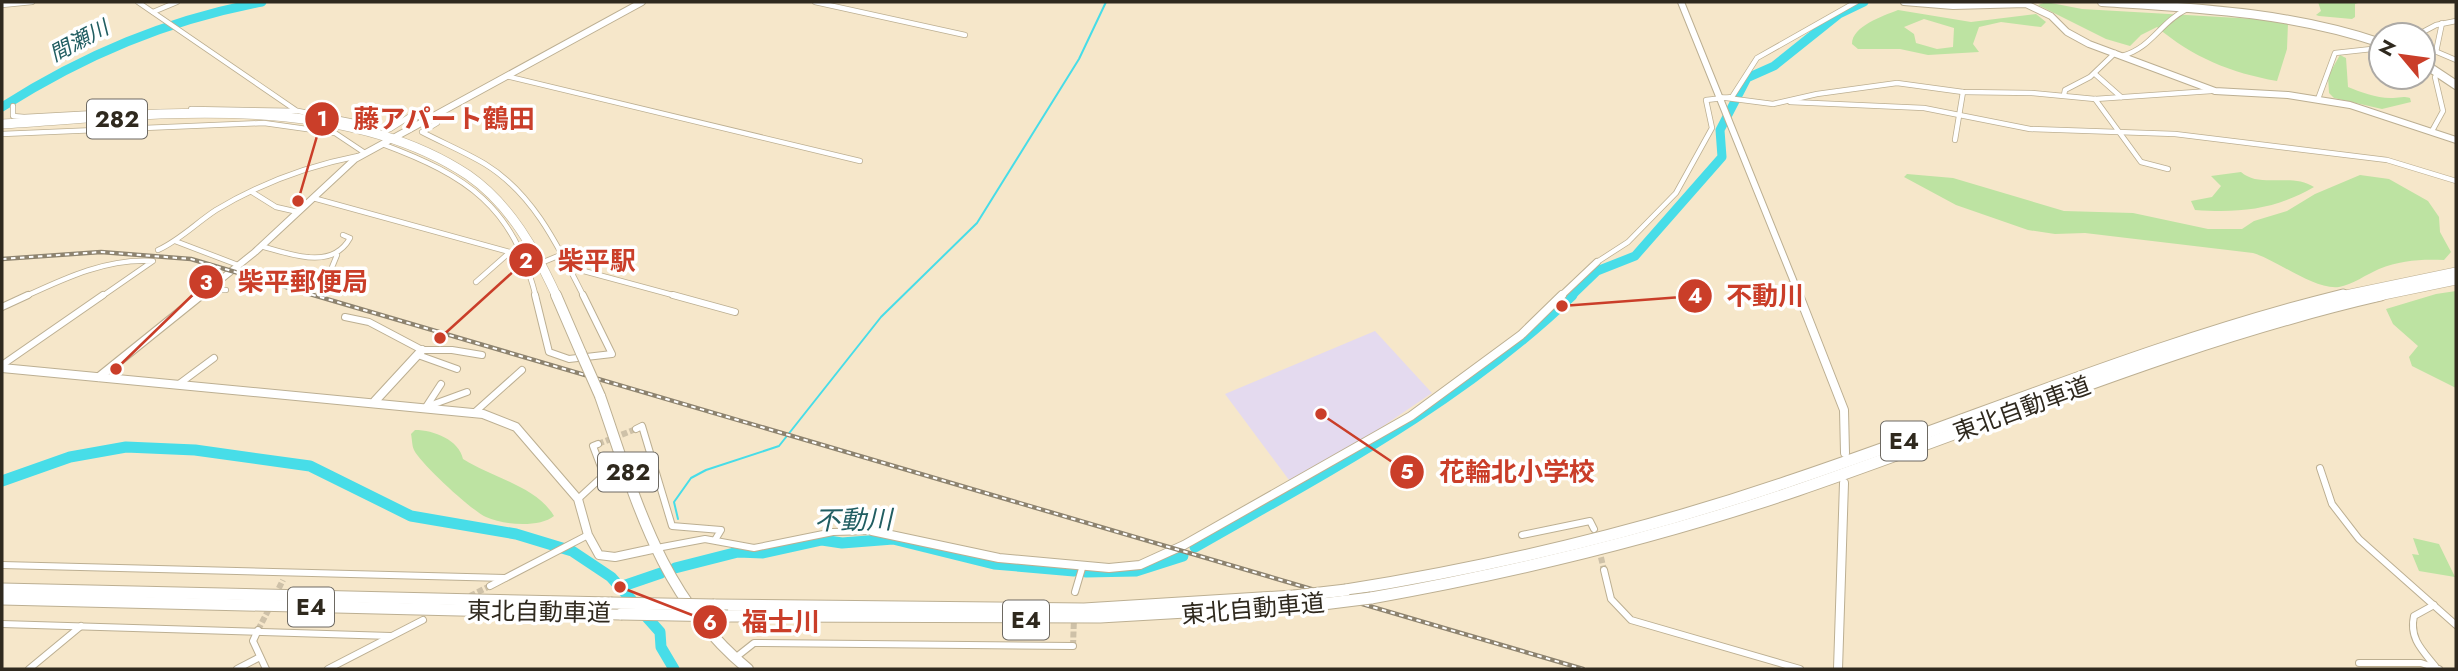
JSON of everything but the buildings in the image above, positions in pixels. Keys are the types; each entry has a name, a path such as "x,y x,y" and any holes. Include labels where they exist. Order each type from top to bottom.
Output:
{"highway":[{"name":"282","path":"2,124 233,115 332,123 435,156 469,176 506,210 541,263 600,396 657,548 688,610 716,646 748,669"},
{"name":"東北自動車道","path":"2,589 714,605 1084,609 1294,596 1346,590 1480,568 1631,531 1785,484 2220,329 2320,300 2456,272"},
{"name":"東北自動車道","path":"2,598 977,621 1165,617 1371,598 1539,566 1706,520 1855,470 2218,339 2328,307 2456,280"}],"main road":[{"path":"2102,2 2302,19 2341,28 2367,39"},
{"path":"2439,73 2456,85"}],"street":[{"path":"2,5 32,2"},
{"path":"138,2 298,111"},
{"path":"153,12 177,2"},
{"path":"99,377 261,246 363,154 642,2"},
{"path":"815,2 965,35"},
{"path":"1681,2 1834,381 1844,410 1845,453"},
{"path":"2,366 475,412 516,427 578,499 588,535 599,555 615,557 688,541 715,540 735,547 754,548 833,532 872,531 999,558 1126,568 1157,559 1367,442 1411,416 1521,335 1597,262 1628,242 1676,193 1712,128 1706,100 1731,97 1752,65 1764,53 1856,2"},
{"path":"1904,2 1953,6 2015,3 2033,6 2051,16 2067,32 2215,91"},
{"path":"2122,56 2140,51 2171,17 2190,8 2208,7 2207,2"},
{"path":"2437,25 2456,21"},
{"path":"2437,47 2442,23"},
{"path":"2318,99 2328,65 2335,53 2367,47"},
{"path":"2437,52 2456,60"},
{"path":"2064,95 2065,90 2095,74 2115,53"},
{"path":"2432,131 2442,118 2444,108 2435,77 2439,73"},
{"path":"2095,74 2121,97"},
{"path":"506,76 860,162"},
{"path":"1790,102 1817,94 1897,83 1963,92 2064,95 2095,99 2215,91 2318,99 2371,110 2456,140"},
{"path":"1955,140 1963,92"},
{"path":"1719,97 1744,102 1924,108 2030,129 2175,134 2387,160 2456,181"},
{"path":"2095,99 2140,162 2168,169"},
{"path":"13,106 13,116 24,117 210,109 298,111 390,129 412,116 420,117"},
{"path":"386,141 473,191 505,225 524,256 549,352 563,359 606,357 612,350 546,223 515,187 470,155 422,132 437,123 436,120"},
{"path":"2,134 225,123 275,124 335,133 363,154"},
{"path":"158,250 175,241 211,214 291,171 363,154"},
{"path":"252,192 276,206 298,212"},
{"path":"313,198 524,256 535,253"},
{"path":"321,294 337,255 350,238 343,235"},
{"path":"175,241 238,265"},
{"path":"261,246 309,257 337,255"},
{"path":"476,282 510,251"},
{"path":"541,263 563,254"},
{"path":"2,307 112,263 141,259 153,261 2,366"},
{"path":"569,267 735,312"},
{"path":"208,289 226,290"},
{"path":"345,317 369,322 420,352 457,369"},
{"path":"374,401 420,352 430,347 448,352 475,351 482,355"},
{"path":"179,384 214,358"},
{"path":"475,412 522,370"},
{"path":"426,407 441,384"},
{"path":"426,407 467,392"},
{"path":"636,429 642,426 672,526 683,531 711,528 721,530 715,540"},
{"path":"578,499 604,475 593,446 598,444"},
{"path":"2320,468 2332,504 2359,539 2456,625"},
{"path":"1838,669 1844,483"},
{"path":"1522,535 1590,522 1594,529"},
{"path":"491,586 588,535"},
{"path":"1075,592 1083,564"},
{"path":"2,565 286,570 505,578"},
{"path":"283,580 286,570"},
{"path":"1604,570 1606,591 1616,612 1631,620 1800,669"},
{"path":"2434,606 2414,616 2410,629 2412,638 2437,668"},
{"path":"328,669 423,620"},
{"path":"2,624 391,636"},
{"path":"29,669 80,626"},
{"path":"257,632 253,641 266,669"},
{"path":"733,659 754,643 1073,646"},
{"path":"237,669 260,657"},
{"path":"2359,663 2437,668"}],"shaded area":[{"path":"1375,331 1432,393 1373,433 1289,480 1225,394"}],"green space":[{"path":"2046,2 2082,9 2273,20 2288,23 2287,49 2277,81 2213,62 2184,47 2157,27 2141,35 2130,46 2106,39 2038,5"},
{"path":"2318,2 2361,2 2355,4 2355,17 2352,19 2316,15 2321,11"},
{"path":"1898,10 1971,22 2036,14 2046,22 2041,27 2001,22 1979,27 1973,44 1979,52 1928,55 1900,49 1858,49 1852,44 1853,38 1863,27","holes":["1924,19 1954,28 1953,47 1937,49 1916,43 1914,34 1904,27"]},
{"path":"2340,55 2346,58 2348,87 2382,97 2410,98 2411,102 2382,109 2334,98 2329,93 2328,76"},
{"path":"2241,172 2257,179 2296,181 2314,187 2285,201 2256,208 2195,210 2191,201 2212,197 2221,186 2211,176"},
{"path":"1907,174 1953,178 2064,211 2133,213 2208,229 2242,229 2254,221 2287,211 2315,194 2360,175 2389,179 2428,201 2439,217 2440,232 2451,252 2444,260 2395,264 2344,286 2329,287 2308,280 2253,253 2085,233 2055,234 2028,230 1956,205 1904,177"},
{"path":"2456,291 2456,388 2412,366 2409,357 2418,346 2393,324 2386,309"},
{"path":"415,430 445,437 461,452 463,459 525,490 536,497 554,516 540,522 521,524 493,520 479,513 447,487 419,457 413,448 411,434"},
{"path":"2413,538 2439,544 2455,577 2419,571 2412,554 2419,555"}],"waterway":[{"name":"間瀬川","path":"2,107 64,71 127,42 193,19 262,2"},
{"path":"678,519 674,502 691,478 706,470 779,446 881,317 977,223 1079,59 1106,2"},
{"name":"不動川","path":"1570,297 1597,271 1635,256 1722,157 1720,130 1747,78 1774,66 1839,14 1864,2"},
{"name":"不動川","path":"1195,547 1343,462 1439,402 1530,333 1572,295"},
{"path":"2,481 70,457 126,447 195,450 310,466 411,516 516,534 572,551 611,577 660,632 661,647 674,669"},
{"name":"不動川","path":"675,568 738,552 763,553 822,540 842,543 893,539 994,564 1074,571"},
{"name":"不動川","path":"1086,572 1136,571 1183,556"},
{"name":"不動川","path":"620,587 661,573"}],"tunnel":[{"path":"598,444 636,429"},
{"path":"1599,549 1604,570"},
{"path":"275,596 283,580"},
{"path":"470,596 490,586"},
{"path":"258,630 271,605"},
{"path":"1073,646 1074,618"}],"railway":[{"path":"2,259 101,252 191,259 1583,669"}],"place":[{"name":"藤アパート鶴田","path":"298,201"},
{"name":"不動川","path":"1562,306"},
{"name":"柴平駅","path":"440,338"},
{"name":"柴平郵便局","path":"116,369"},
{"name":"花輪北小学校","path":"1321,414"},
{"name":"福士川","path":"620,587"}]}
